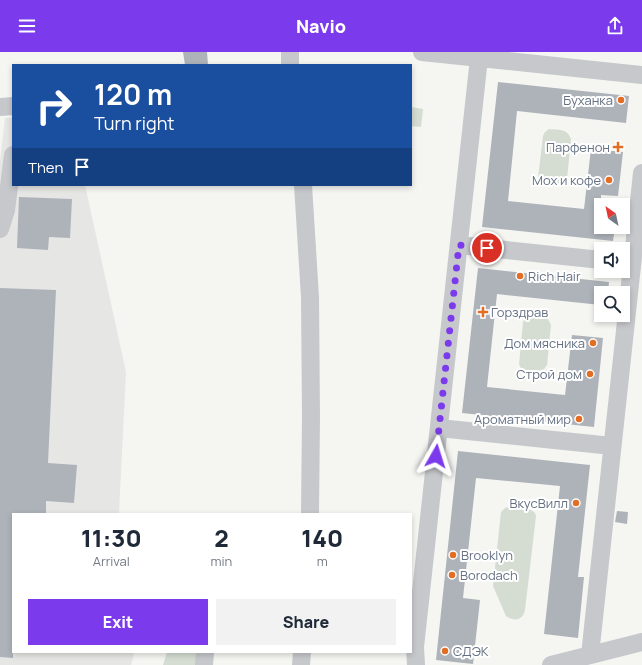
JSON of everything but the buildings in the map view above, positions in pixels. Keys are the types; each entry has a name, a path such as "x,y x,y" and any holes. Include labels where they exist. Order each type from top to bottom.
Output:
{"street":[{"path":"290,52 290,64"},
{"path":"422,52 486,56 642,75"},
{"path":"416,665 416,647 459,245 486,56"},
{"path":"0,107 12,106"},
{"path":"0,229 6,210 12,163"},
{"path":"630,250 642,173"},
{"path":"303,186 310,297 310,513"},
{"path":"459,245 594,259"},
{"path":"590,655 612,446 627,278"},
{"path":"439,428 612,446"},
{"path":"551,665 642,642"},
{"path":"204,665 205,653"},
{"path":"301,665 302,653"}],"shaded area":[{"path":"412,107 423,109 421,127 412,126"},
{"path":"5,118 12,118 12,186 85,186 126,372 119,513 12,513 12,653 133,653 131,665 0,665 0,161"},
{"path":"549,129 565,131 571,139 567,179 562,184 545,184 538,178 543,136"},
{"path":"529,315 545,317 551,325 547,365 542,370 525,370 521,368 519,364 523,322"},
{"path":"508,507 531,510 536,516 525,610 522,616 518,619 512,619 506,616 493,586 501,512"},
{"path":"167,653 199,653 197,665 163,665"}],"place":[{"name":"Буханка","path":"621,100"},
{"name":"Парфенон","path":"618,147"},
{"name":"Мох и кофе","path":"609,180"},
{"name":"Rich Hair","path":"520,276"},
{"name":"Горздрав","path":"483,312"},
{"name":"Дом мясника","path":"593,343"},
{"name":"Строй дом","path":"590,374"},
{"name":"Ароматный мир","path":"579,419"},
{"name":"ВкусВилл","path":"576,503"},
{"name":"Brooklyn","path":"453,555"},
{"name":"Borodach","path":"452,575"},
{"name":"СДЭК","path":"445,651"}],"route":[{"path":"436,456 459,245 487,248"}]}
